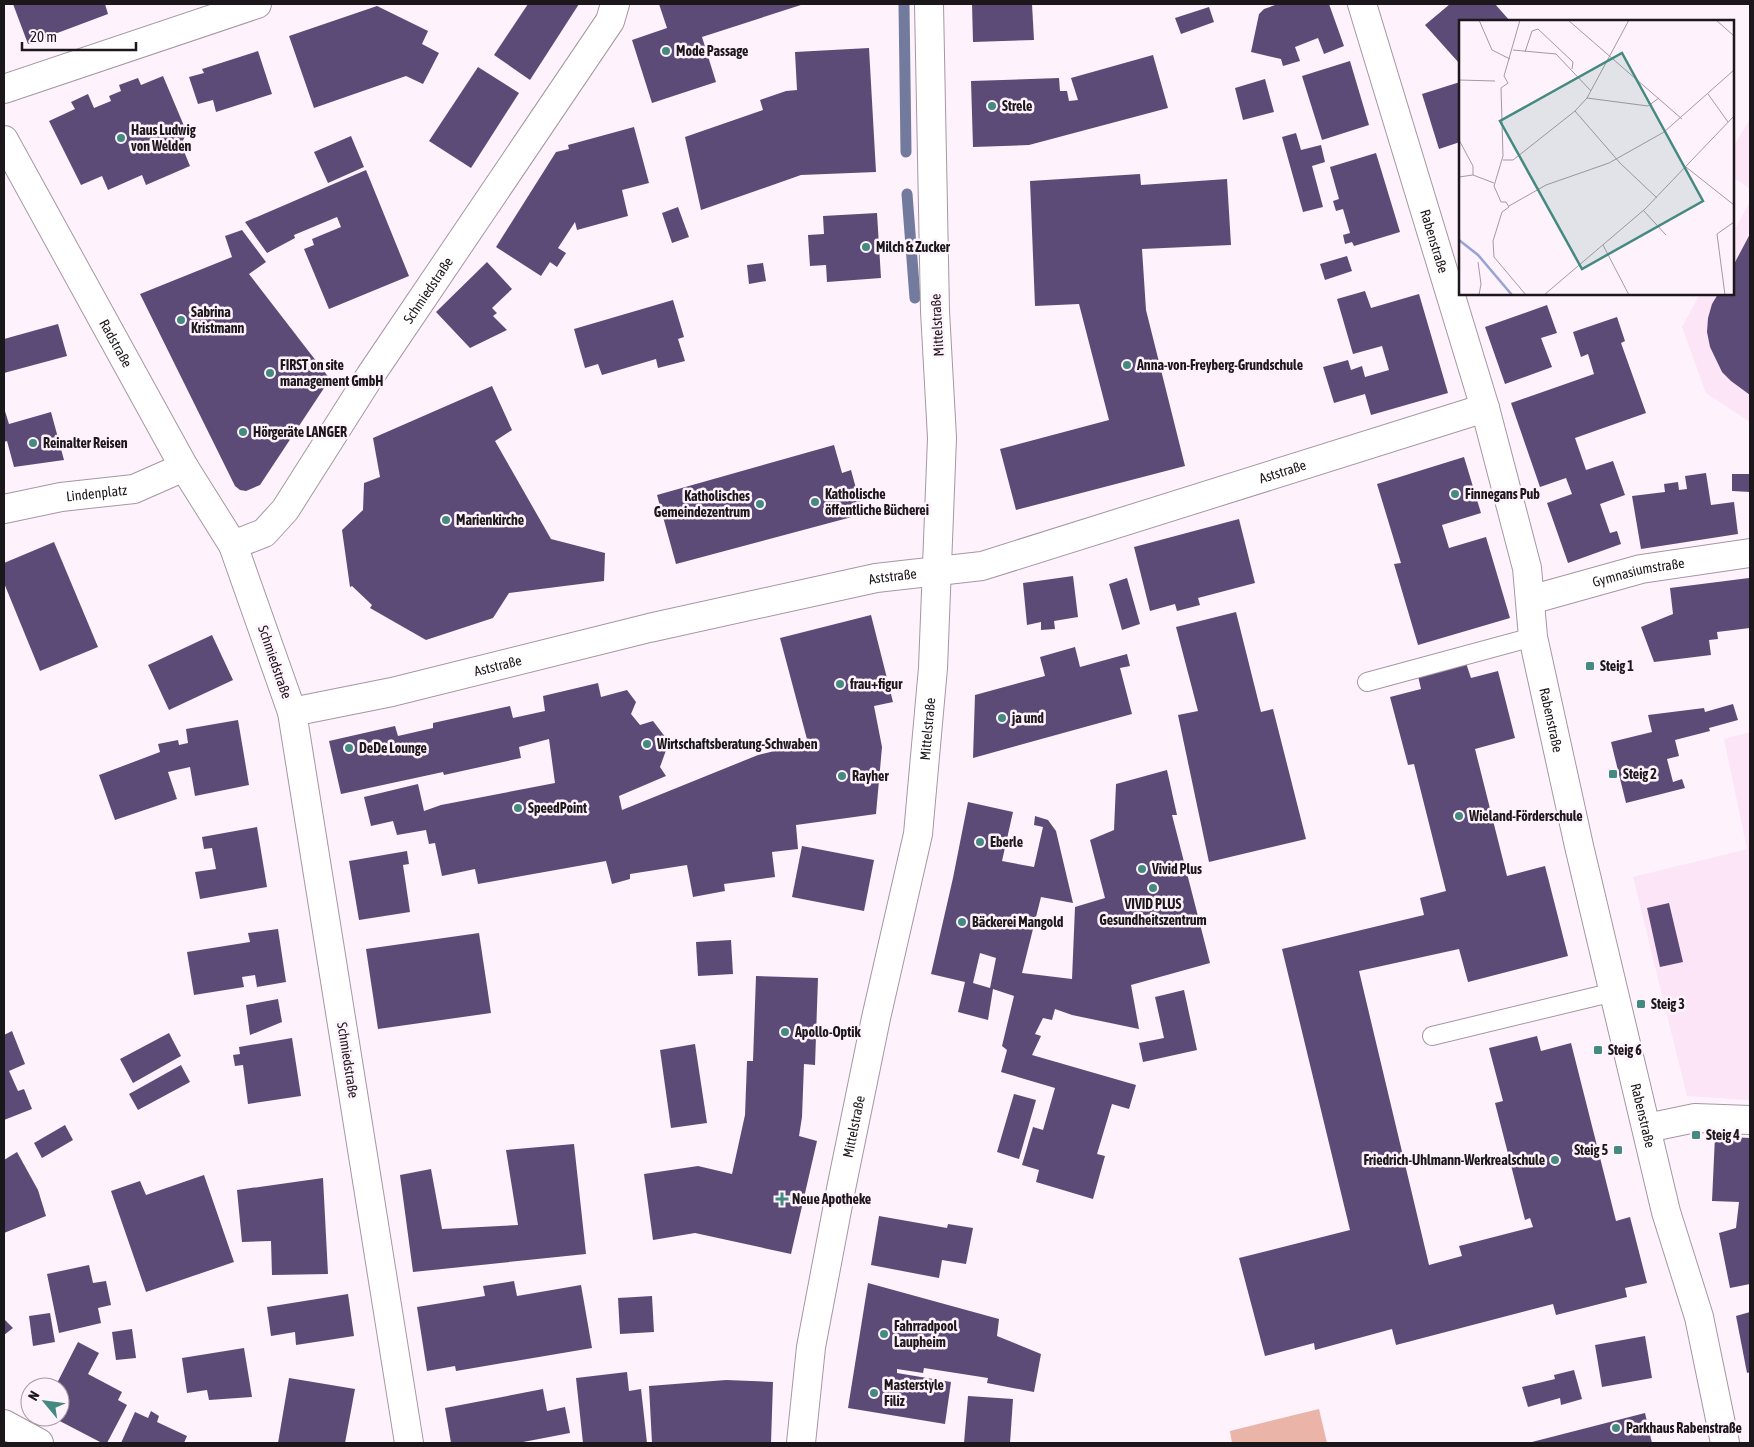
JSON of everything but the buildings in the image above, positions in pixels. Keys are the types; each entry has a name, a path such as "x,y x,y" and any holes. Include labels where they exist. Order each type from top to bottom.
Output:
{"street":[{"path":"4,89 257,4"},
{"name":"Schmiedstraße","path":"409,1443 292,712 233,545 264,532 286,510 370,376 610,21 614,4"},
{"name":"Mittelstraße","path":"801,1443 811,1347 841,1189 876,1018 918,834 933,668 942,438 935,312 929,4"},
{"name":"Rabenstraße","path":"1362,4 1485,408 1526,568 1533,637 1666,1212 1699,1317 1725,1443"},
{"name":"Radstraße","path":"4,140 184,467 233,545"},
{"name":"Aststraße","path":"292,712 392,692 649,628 876,578 982,566 1485,408"},
{"name":"Lindenplatz","path":"4,509 61,497 134,489 184,467"},
{"name":"Gymnasiumstraße","path":"1530,600 1641,569 1750,552"},
{"path":"1647,1128 1695,1118 1750,1120"},
{"path":"4,1424 39,1443"}],"lane":[{"path":"1368,682 1533,637"},
{"path":"1432,1036 1614,992"}],"shaded area":[{"path":"1750,119 1750,189 1734,178 1734,145"},
{"path":"1750,201 1750,422 1706,393 1682,327 1699,295 1734,295 1734,231"},
{"path":"1750,732 1750,1100 1687,1096 1633,877 1747,849 1724,739"},
{"path":"1319,1409 1327,1443 1232,1443 1230,1431"}],"waterway":[{"path":"904,4 906,152"},
{"path":"907,194 915,298"}],"place":[{"name":"Mode Passage","path":"666,51"},
{"name":"Strele","path":"992,106"},
{"name":"Haus Ludwig von Welden","path":"121,138"},
{"name":"Milch & Zucker","path":"866,247"},
{"name":"Sabrina Kristmann","path":"181,320"},
{"name":"Anna-von-Freyberg-Grundschule","path":"1127,365"},
{"name":"FIRST on site management GmbH","path":"270,373"},
{"name":"Hörgeräte LANGER","path":"243,432"},
{"name":"Reinalter Reisen","path":"33,443"},
{"name":"Finnegans Pub","path":"1455,494"},
{"name":"Katholische öffentliche Bücherei","path":"815,502"},
{"name":"Katholisches Gemeindezentrum","path":"760,504"},
{"name":"Marienkirche","path":"446,520"},
{"name":"Steig 1","path":"1590,666"},
{"name":"frau+figur","path":"840,684"},
{"name":"ja und","path":"1002,718"},
{"name":"Wirtschaftsberatung-Schwaben","path":"647,744"},
{"name":"DeDe Lounge","path":"349,748"},
{"name":"Steig 2","path":"1613,774"},
{"name":"Rayher","path":"842,776"},
{"name":"SpeedPoint","path":"518,808"},
{"name":"Wieland-Förderschule","path":"1459,816"},
{"name":"Eberle","path":"980,842"},
{"name":"Vivid Plus","path":"1142,869"},
{"name":"VIVID PLUS Gesundheitszentrum","path":"1153,888"},
{"name":"Bäckerei Mangold","path":"962,922"},
{"name":"Steig 3","path":"1641,1004"},
{"name":"Apollo-Optik","path":"785,1032"},
{"name":"Steig 6","path":"1598,1050"},
{"name":"Steig 4","path":"1696,1135"},
{"name":"Steig 5","path":"1618,1150"},
{"name":"Friedrich-Uhlmann-Werkrealschule","path":"1555,1160"},
{"name":"Neue Apotheke","path":"782,1199"},
{"name":"Fahrradpool Laupheim","path":"884,1334"},
{"name":"Masterstyle Filiz","path":"874,1393"},
{"name":"Parkhaus Rabenstraße","path":"1616,1428"}]}
